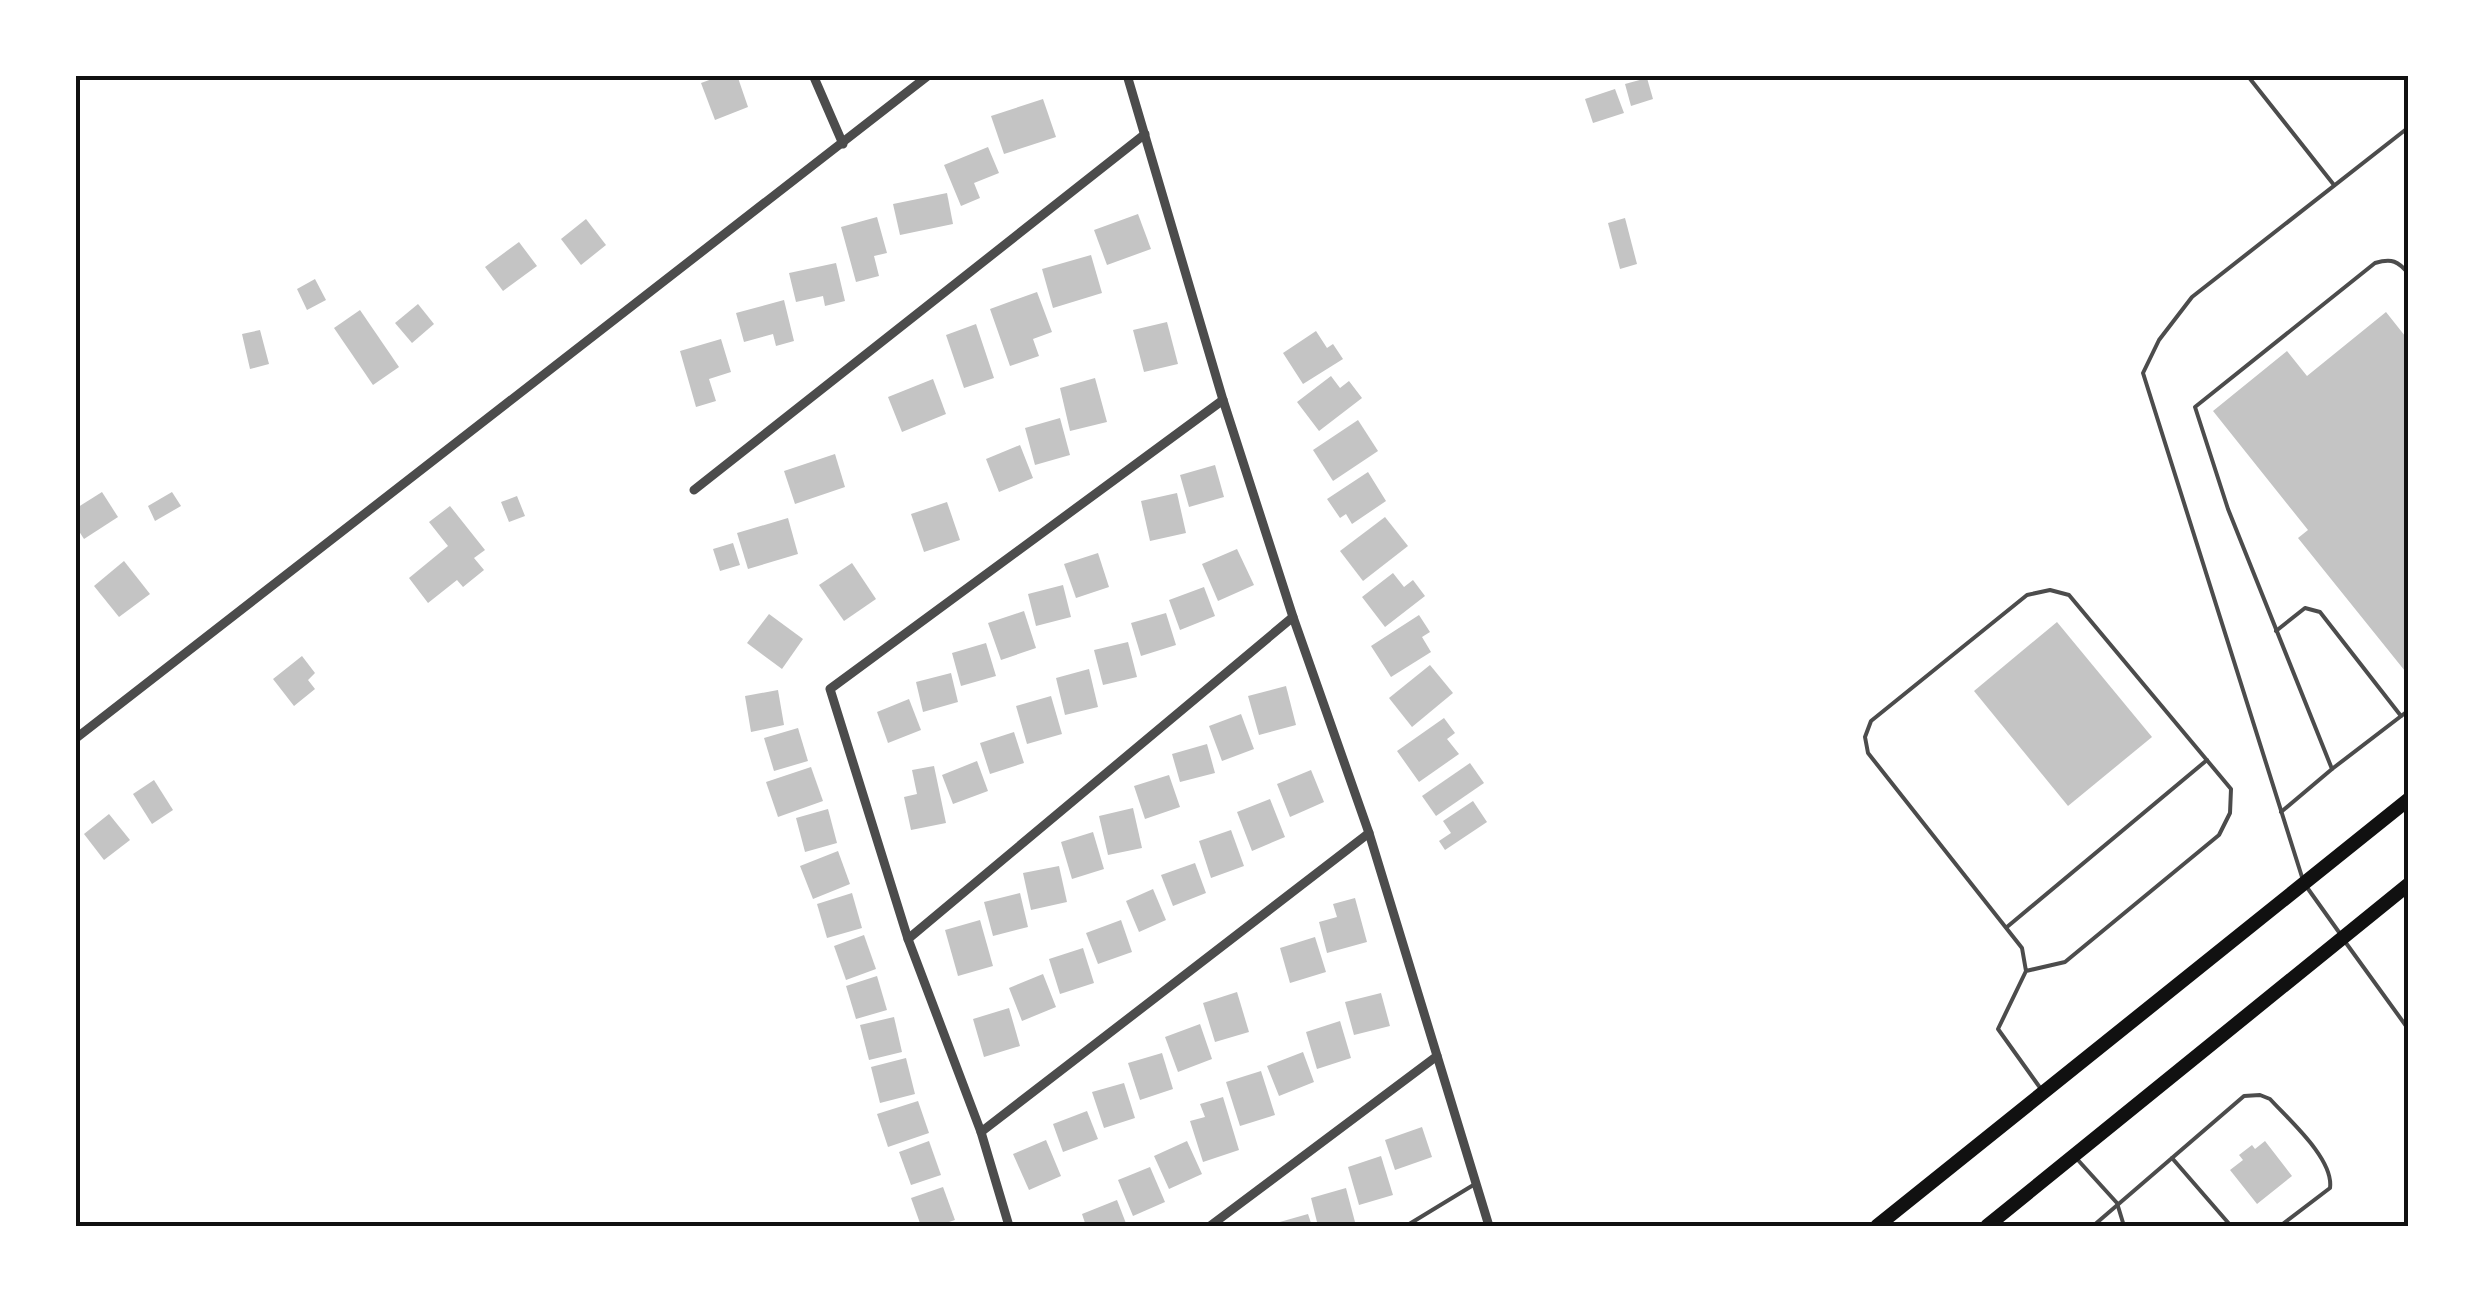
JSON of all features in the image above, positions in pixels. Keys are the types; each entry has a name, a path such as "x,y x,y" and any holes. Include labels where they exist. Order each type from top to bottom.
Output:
{"highway":[{"path":"1878,1226 2409,800"},
{"path":"1986,1226 2409,884"}],"street":[{"path":"813,75 843,144"},
{"path":"75,739 929,75"},
{"path":"1126,75 1223,400 1293,617 1369,833 1489,1226"},
{"path":"694,490 1144,134"},
{"path":"1009,1226 980,1132 908,940 830,690 1223,400"},
{"path":"908,940 1293,617"},
{"path":"980,1132 1369,833"},
{"path":"1210,1226 1437,1056"}],"lane":[{"path":"2247,75 2334,185"},
{"path":"2409,127 2192,297 2159,340 2143,373 2304,884 2409,1030"},
{"path":"2332,770 2228,510 2195,407 2375,263 2399,262 2409,274"},
{"path":"2026,971 2065,962 2219,835 2230,812 2231,790 2207,760 2069,595 2050,590 2027,595 1871,721 1864,737 1868,753 2022,948 2026,971 1998,1030 2043,1093"},
{"path":"2276,630 2305,608 2320,612 2401,716"},
{"path":"2281,812 2409,710"},
{"path":"2006,928 2207,760"},
{"path":"2093,1226 2244,1096 2260,1094 2270,1098 2326,1163 2332,1177 2330,1188 2280,1226"},
{"path":"2073,1156 2118,1203 2124,1226"},
{"path":"2172,1157 2231,1226"},
{"path":"1406,1226 1475,1184"}],"building":[{"path":"723,75 737,75 748,107 715,120 701,83"},
{"path":"1647,78 1653,99 1631,106 1625,84"},
{"path":"1615,89 1624,113 1593,123 1585,99"},
{"path":"1043,99 1056,137 1004,154 991,116"},
{"path":"988,147 999,173 974,183 980,198 961,206 944,165"},
{"path":"947,193 953,224 900,235 893,204"},
{"path":"1138,214 1151,249 1107,265 1094,230"},
{"path":"877,217 887,253 874,256 879,276 856,282 841,227"},
{"path":"1625,218 1637,264 1620,269 1608,223"},
{"path":"586,219 606,245 581,265 561,239"},
{"path":"519,242 537,266 503,291 485,267"},
{"path":"1091,255 1102,293 1053,308 1042,269"},
{"path":"836,263 845,301 825,306 823,296 796,302 789,273"},
{"path":"315,279 326,300 307,310 297,289"},
{"path":"1037,292 1052,332 1033,339 1039,356 1010,366 990,309"},
{"path":"784,300 794,341 776,346 773,334 744,342 736,313"},
{"path":"418,304 434,324 412,343 395,323"},
{"path":"360,310 399,367 373,385 334,328"},
{"path":"2386,312 2409,341 2409,676 2298,538 2308,530 2213,411 2287,351 2307,376"},
{"path":"1167,322 1178,364 1144,372 1133,330"},
{"path":"976,324 994,378 964,388 946,335"},
{"path":"260,330 269,364 250,369 242,334"},
{"path":"1316,331 1327,348 1333,344 1343,359 1303,384 1283,353"},
{"path":"721,339 731,372 709,379 716,401 696,407 680,351"},
{"path":"1331,376 1340,388 1349,381 1362,398 1319,431 1297,402"},
{"path":"1095,378 1107,422 1070,431 1060,388"},
{"path":"933,379 946,414 902,432 888,397"},
{"path":"1060,418 1070,455 1035,465 1025,428"},
{"path":"1358,420 1378,451 1333,481 1313,450"},
{"path":"1020,445 1033,478 999,492 986,459"},
{"path":"835,454 845,487 795,504 784,471"},
{"path":"1215,465 1224,497 1189,507 1180,475"},
{"path":"1368,472 1386,501 1352,524 1346,514 1340,518 1327,499"},
{"path":"102,492 118,517 84,539 75,525 75,509"},
{"path":"172,492 181,506 155,521 148,506"},
{"path":"1177,493 1186,533 1150,541 1141,501"},
{"path":"517,496 525,516 509,522 501,502"},
{"path":"947,502 960,540 924,552 911,514"},
{"path":"450,506 485,550 474,558 484,570 463,587 457,580 428,603 409,578 448,546 429,522"},
{"path":"1385,517 1408,546 1363,581 1340,551"},
{"path":"788,518 798,554 748,569 737,533"},
{"path":"733,543 740,565 720,571 713,549"},
{"path":"1237,549 1254,585 1218,601 1202,564"},
{"path":"1098,553 1109,587 1076,598 1064,564"},
{"path":"124,561 150,594 119,617 94,586"},
{"path":"852,563 876,599 844,621 819,585"},
{"path":"1393,573 1404,587 1413,580 1425,596 1385,627 1362,597"},
{"path":"1063,585 1071,617 1036,626 1028,594"},
{"path":"1204,587 1215,616 1180,630 1169,600"},
{"path":"1024,611 1036,648 1001,660 988,623"},
{"path":"1166,613 1176,645 1141,656 1131,623"},
{"path":"769,614 803,639 782,669 747,643"},
{"path":"1419,615 1430,632 1422,637 1431,652 1391,677 1371,646"},
{"path":"2057,622 2152,737 2068,806 1974,691"},
{"path":"1128,642 1137,677 1103,685 1094,650"},
{"path":"986,643 996,676 961,686 952,653"},
{"path":"302,656 315,673 308,680 315,689 294,706 273,679"},
{"path":"1430,665 1453,693 1412,727 1389,698"},
{"path":"1089,669 1098,707 1065,715 1056,678"},
{"path":"951,673 958,702 923,712 916,682"},
{"path":"1286,686 1296,725 1259,735 1248,696"},
{"path":"778,690 784,725 751,732 745,696"},
{"path":"1051,696 1062,734 1027,744 1016,706"},
{"path":"909,699 921,730 888,743 877,712"},
{"path":"1241,714 1254,749 1222,761 1209,726"},
{"path":"1444,718 1455,733 1447,739 1459,754 1419,782 1397,751"},
{"path":"798,728 808,761 774,771 764,738"},
{"path":"1014,732 1024,763 990,774 980,743"},
{"path":"1207,744 1215,773 1180,782 1172,754"},
{"path":"977,761 988,791 953,804 942,775"},
{"path":"1470,763 1484,783 1436,816 1422,796"},
{"path":"934,766 946,823 911,830 904,797 917,794 912,770"},
{"path":"811,767 823,801 778,817 766,782"},
{"path":"1311,770 1324,802 1290,817 1277,784"},
{"path":"1169,775 1180,807 1145,819 1134,786"},
{"path":"154,780 173,810 152,824 133,794"},
{"path":"1270,799 1285,837 1252,851 1237,812"},
{"path":"1473,801 1487,822 1445,850 1439,841 1451,833 1443,821"},
{"path":"1133,808 1142,848 1108,855 1099,816"},
{"path":"828,809 837,843 805,852 796,818"},
{"path":"109,814 130,840 104,860 84,834"},
{"path":"1231,830 1244,866 1211,878 1199,841"},
{"path":"1093,832 1104,869 1072,879 1061,842"},
{"path":"838,851 850,884 813,899 800,866"},
{"path":"1195,863 1206,893 1173,906 1161,875"},
{"path":"1059,866 1067,902 1031,910 1023,873"},
{"path":"1153,889 1166,920 1139,932 1126,901"},
{"path":"852,893 862,928 827,938 817,904"},
{"path":"1020,893 1028,927 993,936 984,902"},
{"path":"1355,898 1367,942 1327,953 1319,922 1337,917 1333,904"},
{"path":"980,920 993,966 958,976 945,930"},
{"path":"1121,920 1132,952 1098,964 1086,933"},
{"path":"864,935 876,969 846,980 834,946"},
{"path":"1315,937 1326,972 1290,983 1280,948"},
{"path":"1083,948 1094,983 1060,994 1049,959"},
{"path":"1043,974 1056,1007 1022,1021 1009,988"},
{"path":"877,976 887,1010 856,1019 846,986"},
{"path":"1237,992 1249,1032 1215,1042 1203,1003"},
{"path":"1381,993 1390,1026 1354,1035 1345,1002"},
{"path":"1009,1008 1020,1046 984,1057 973,1019"},
{"path":"894,1017 902,1052 869,1060 860,1025"},
{"path":"1340,1021 1351,1058 1317,1069 1306,1032"},
{"path":"1200,1024 1212,1059 1178,1072 1165,1037"},
{"path":"1303,1052 1314,1082 1279,1096 1267,1066"},
{"path":"1162,1053 1173,1089 1140,1100 1128,1063"},
{"path":"906,1058 915,1094 880,1103 871,1067"},
{"path":"1261,1071 1275,1115 1240,1126 1226,1082"},
{"path":"1124,1083 1135,1118 1104,1128 1092,1092"},
{"path":"1223,1097 1239,1150 1203,1162 1190,1121 1205,1117 1200,1104"},
{"path":"918,1101 929,1133 888,1147 877,1114"},
{"path":"1087,1111 1098,1139 1063,1152 1053,1124"},
{"path":"1422,1127 1432,1157 1395,1170 1385,1140"},
{"path":"1046,1140 1061,1176 1029,1190 1013,1154"},
{"path":"929,1141 941,1175 911,1185 899,1152"},
{"path":"1187,1141 1202,1174 1169,1189 1154,1156"},
{"path":"2265,1141 2292,1176 2257,1204 2230,1170 2243,1160 2239,1155"},
{"path":"1381,1156 1393,1195 1359,1205 1348,1167"},
{"path":"1150,1167 1165,1202 1133,1216 1118,1180"},
{"path":"943,1187 955,1220 921,1226 911,1198"},
{"path":"1346,1188 1355,1222 1318,1226 1311,1198"},
{"path":"1117,1200 1127,1226 1086,1226 1082,1214"},
{"path":"1308,1214 1312,1226 1269,1226 1269,1225"}]}
